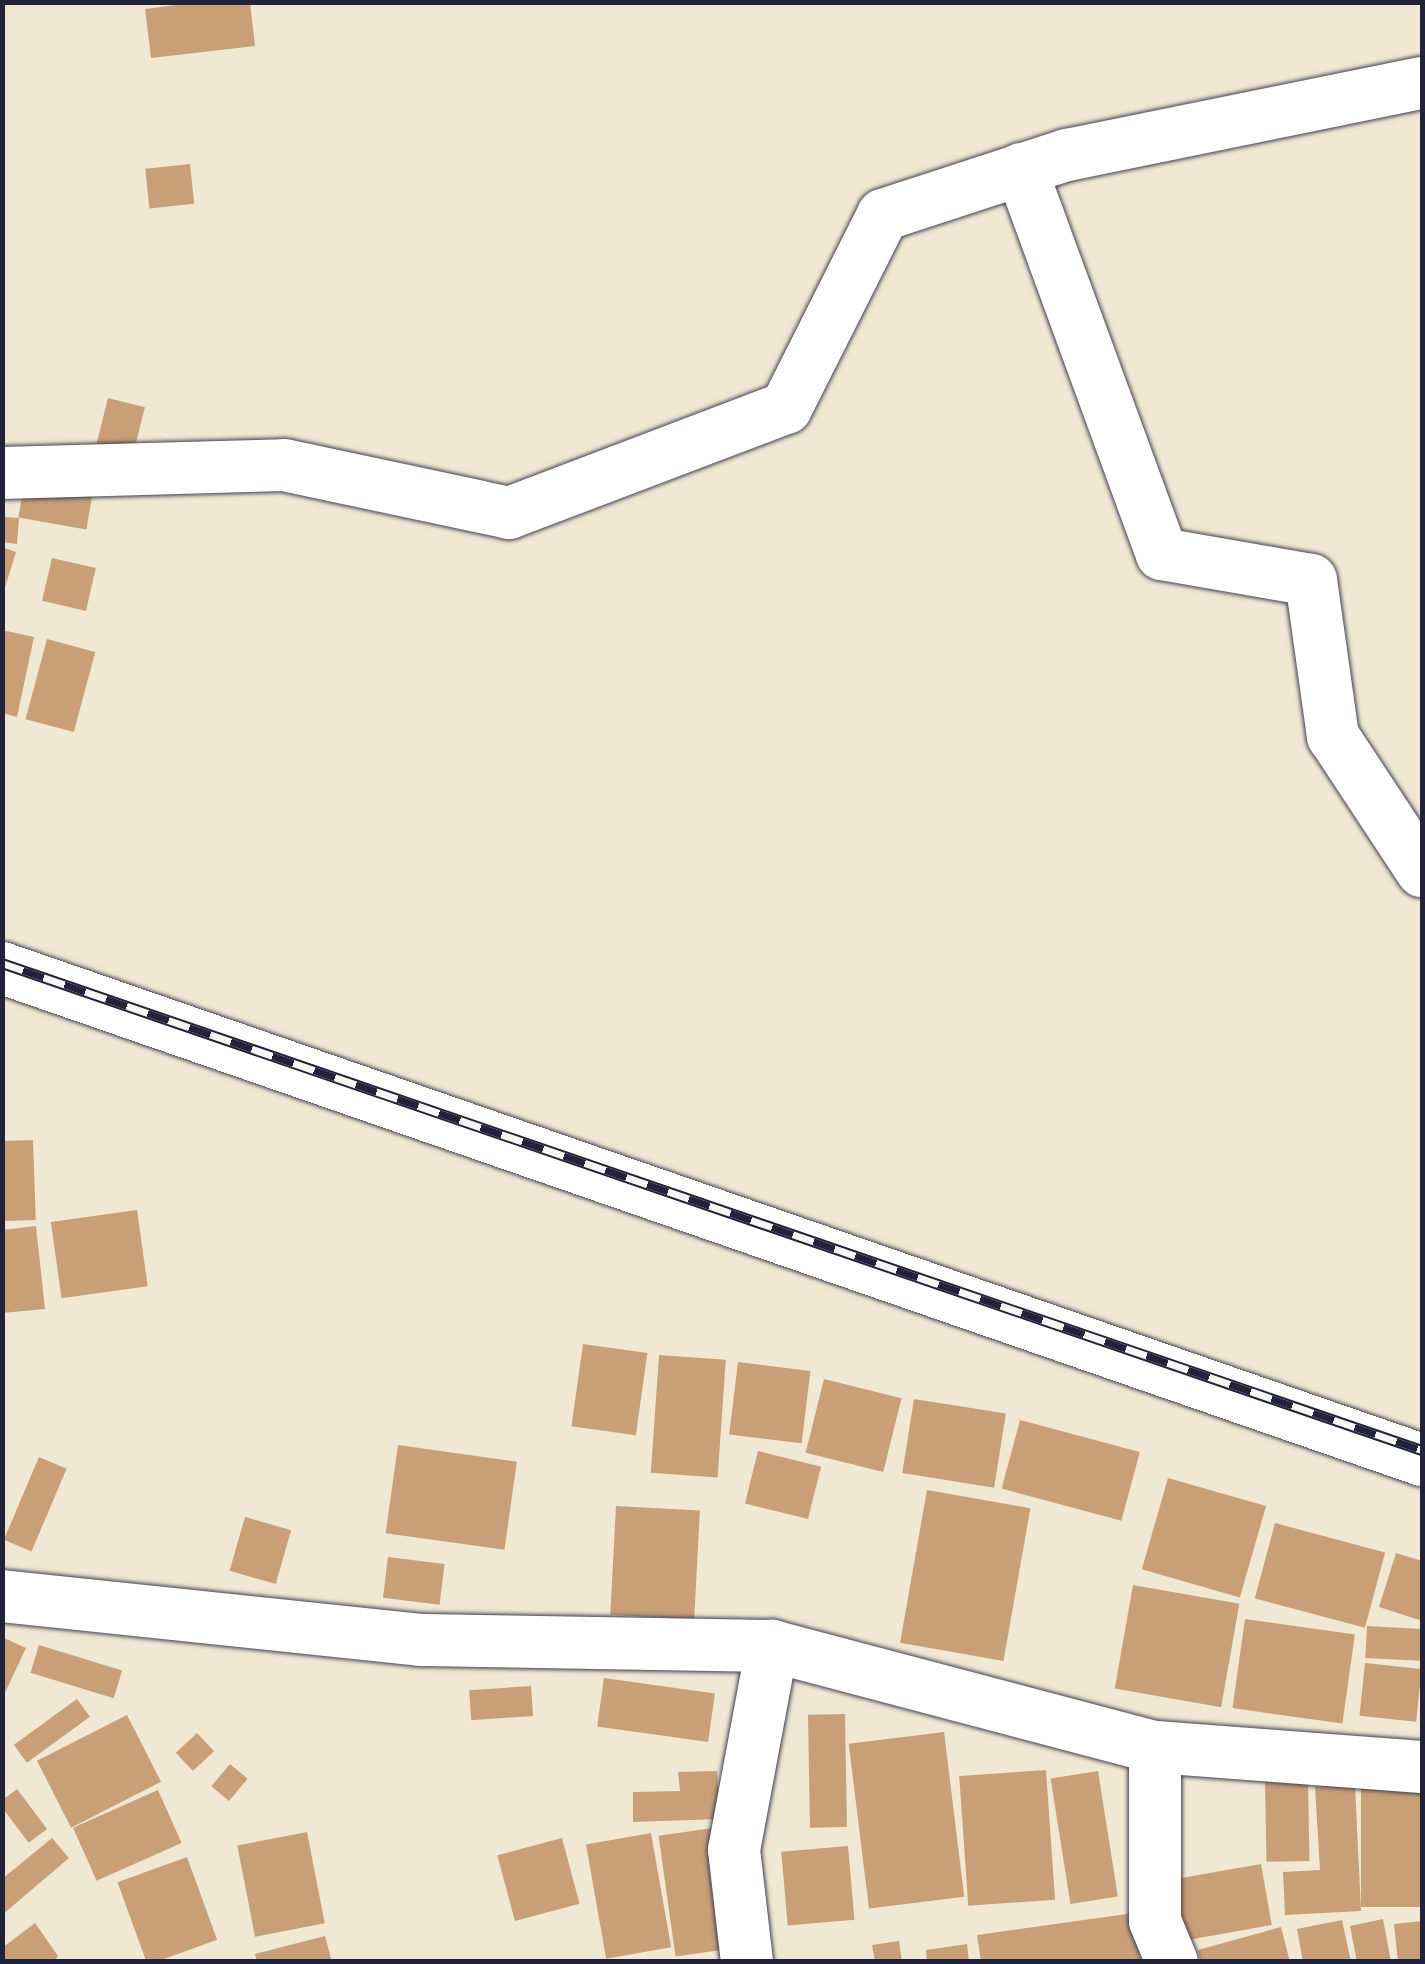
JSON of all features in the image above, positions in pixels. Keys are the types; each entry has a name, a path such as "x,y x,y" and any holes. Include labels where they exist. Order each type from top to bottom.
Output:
{"street":[{"path":"2,473 284,464 510,513 786,408 883,214 1021,169 1422,82"},
{"path":"1021,169 1162,554 1310,580 1333,736 1422,872"},
{"path":"2,968 1422,1460"},
{"path":"2,1596 422,1640 772,1646 1155,1747 1422,1768"},
{"path":"747,1962 734,1850 772,1646"},
{"path":"1155,1747 1155,1921 1172,1962"}],"building":[{"path":"200,2 250,2 255,46 151,58 145,9"},
{"path":"190,164 194,204 149,208 145,169"},
{"path":"108,398 145,407 134,453 97,444"},
{"path":"25,480 93,492 86,529 18,517"},
{"path":"2,517 19,518 17,544 2,542"},
{"path":"2,547 16,552 3,594 2,594"},
{"path":"52,558 96,568 86,611 42,601"},
{"path":"2,630 34,637 17,717 2,713"},
{"path":"47,639 95,652 74,732 26,719"},
{"path":"33,1140 36,1220 5,1221 2,1141"},
{"path":"137,1210 148,1286 62,1298 51,1222"},
{"path":"36,1226 45,1309 2,1313 2,1230"},
{"path":"583,1344 647,1353 636,1435 571,1426"},
{"path":"659,1355 726,1360 718,1477 651,1473"},
{"path":"738,1362 810,1371 802,1443 729,1434"},
{"path":"824,1379 902,1398 883,1472 806,1453"},
{"path":"914,1399 1006,1414 994,1488 902,1473"},
{"path":"1020,1420 1140,1452 1121,1521 1002,1489"},
{"path":"398,1445 517,1462 504,1550 386,1533"},
{"path":"758,1451 821,1467 808,1519 745,1503"},
{"path":"39,1457 67,1469 31,1552 4,1540"},
{"path":"1168,1478 1266,1506 1240,1597 1142,1569"},
{"path":"927,1490 1030,1508 1003,1661 900,1643"},
{"path":"616,1506 700,1510 694,1619 610,1615"},
{"path":"245,1517 291,1530 276,1584 230,1571"},
{"path":"1275,1523 1385,1553 1365,1628 1255,1598"},
{"path":"1396,1553 1422,1561 1422,1621 1379,1607"},
{"path":"388,1557 445,1564 440,1605 383,1598"},
{"path":"1133,1585 1239,1604 1221,1707 1115,1688"},
{"path":"1245,1619 1355,1634 1342,1724 1232,1708"},
{"path":"1367,1626 1422,1629 1420,1661 1365,1658"},
{"path":"2,1637 26,1648 2,1699"},
{"path":"39,1645 122,1670 114,1698 31,1673"},
{"path":"1365,1663 1422,1669 1416,1722 1359,1716"},
{"path":"604,1678 715,1694 708,1742 597,1727"},
{"path":"531,1686 533,1716 471,1720 469,1690"},
{"path":"77,1699 90,1717 27,1763 14,1745"},
{"path":"845,1714 847,1827 810,1828 808,1715"},
{"path":"127,1715 161,1782 71,1828 37,1761"},
{"path":"944,1732 964,1897 869,1908 849,1744"},
{"path":"197,1733 214,1751 193,1771 176,1753"},
{"path":"230,1764 248,1779 229,1801 211,1786"},
{"path":"1046,1770 1055,1900 968,1906 959,1776"},
{"path":"717,1771 720,1819 633,1822 633,1792 680,1791 678,1772"},
{"path":"1098,1771 1118,1896 1070,1904 1051,1779"},
{"path":"1361,1777 1422,1777 1422,1907 1361,1907"},
{"path":"1308,1778 1309,1861 1266,1862 1265,1779"},
{"path":"1355,1785 1361,1911 1285,1915 1283,1872 1320,1870 1315,1787"},
{"path":"17,1789 47,1829 29,1843 2,1807 2,1800"},
{"path":"158,1790 182,1843 97,1881 73,1828"},
{"path":"713,1828 730,1949 676,1956 659,1836"},
{"path":"307,1832 325,1923 255,1937 237,1846"},
{"path":"651,1833 671,1947 606,1959 586,1844"},
{"path":"52,1838 69,1858 2,1915 2,1879"},
{"path":"562,1838 580,1904 515,1921 497,1855"},
{"path":"848,1846 854,1920 788,1926 781,1852"},
{"path":"187,1857 217,1940 146,1962 117,1882"},
{"path":"1261,1864 1272,1925 1186,1940 1175,1879"},
{"path":"1134,1913 1141,1962 981,1962 977,1935"},
{"path":"1383,1919 1391,1962 1357,1962 1350,1926"},
{"path":"1342,1920 1351,1962 1303,1962 1297,1929"},
{"path":"1422,1921 1422,1962 1398,1962 1394,1924"},
{"path":"35,1923 58,1956 54,1962 2,1962 2,1948"},
{"path":"1281,1927 1290,1962 1201,1962 1198,1950"},
{"path":"325,1936 332,1962 257,1962 255,1954"},
{"path":"899,1941 902,1962 875,1962 872,1945"},
{"path":"967,1944 969,1962 927,1962 926,1950"}],"railway":[{"path":"2,963 1422,1450"}]}
